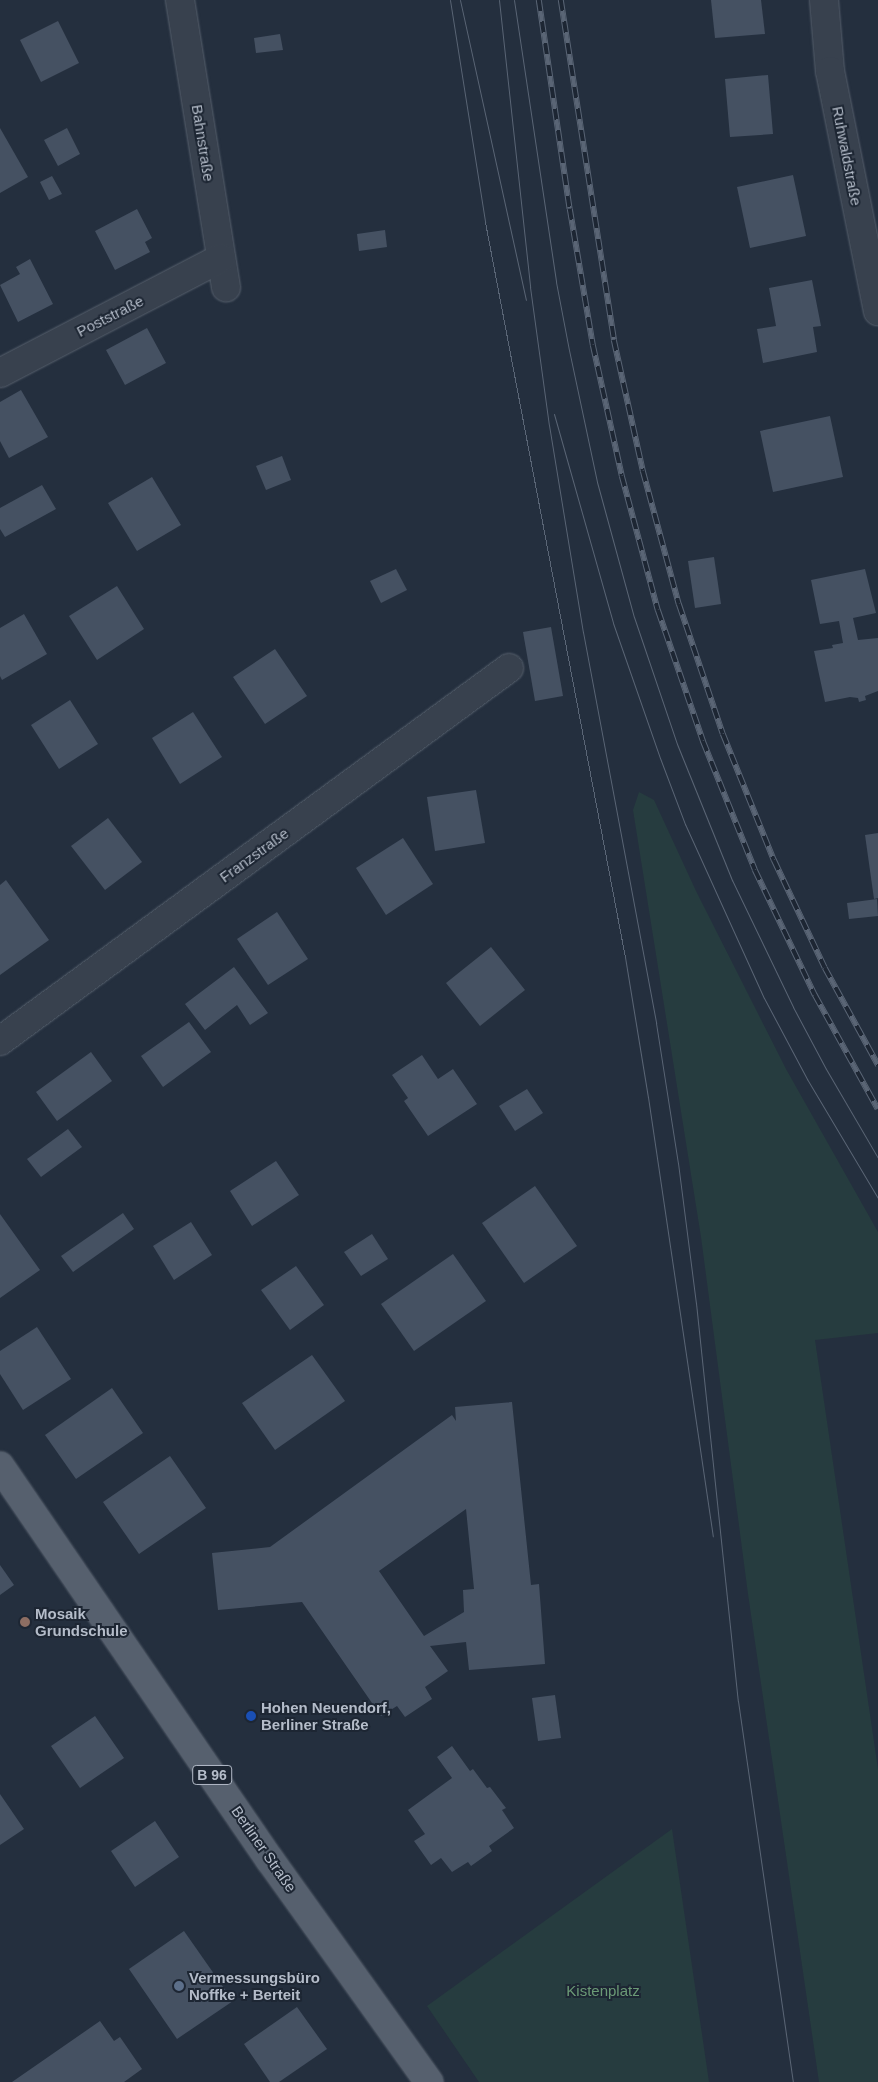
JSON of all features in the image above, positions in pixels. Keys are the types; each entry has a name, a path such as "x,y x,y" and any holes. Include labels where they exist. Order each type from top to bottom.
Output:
{"main road":[{"name":"Berliner Straße","path":"0,1466 270,1860 429,2082"}],"street":[{"name":"Bahnstraße","path":"180,0 226,287"},
{"name":"Ruhwaldstraße","path":"824,0 830,70 878,311"},
{"name":"Poststraße","path":"0,373 221,258"},
{"name":"Franzstraße","path":"0,1041 509,668"}],"green space":[{"path":"639,792 654,800 696,891 786,1069 878,1232 878,1333 815,1340 878,1769 878,2082 819,2082 748,1594 701,1237 633,810"},
{"name":"Kistenplatz","path":"672,1829 709,2082 479,2082 427,2006"}],"building":[{"path":"711,0 761,0 765,34 715,38"},
{"path":"58,21 79,63 41,82 20,40"},
{"path":"280,34 283,50 256,53 254,38"},
{"path":"768,75 773,134 730,137 725,79"},
{"path":"0,128 28,177 0,193"},
{"path":"67,128 80,154 58,166 44,140"},
{"path":"793,175 806,236 750,248 737,187"},
{"path":"52,176 62,194 49,200 40,182"},
{"path":"137,209 152,238 145,242 150,252 115,270 95,231"},
{"path":"385,230 387,247 359,251 357,234"},
{"path":"30,259 53,304 18,322 0,285 20,274 16,267"},
{"path":"812,280 821,326 813,327 817,352 763,363 757,329 776,326 769,288"},
{"path":"147,328 166,363 125,385 106,350"},
{"path":"21,390 48,437 9,458 0,441 0,402"},
{"path":"830,416 843,477 773,492 760,431"},
{"path":"282,456 291,480 266,490 256,466"},
{"path":"152,477 181,525 137,551 108,503"},
{"path":"42,485 56,509 5,537 0,529 0,508"},
{"path":"714,557 721,604 695,608 688,561"},
{"path":"396,569 407,590 381,603 370,581"},
{"path":"865,569 876,613 853,618 858,640 878,638 878,691 865,696 866,700 859,702 858,698 850,697 825,702 814,651 833,648 832,645 843,643 839,621 820,624 811,580"},
{"path":"117,586 144,629 97,660 69,616"},
{"path":"24,614 47,654 2,680 0,676 0,628"},
{"path":"551,627 563,696 535,701 523,632"},
{"path":"275,649 307,696 265,724 233,677"},
{"path":"70,700 98,744 59,769 31,725"},
{"path":"193,712 222,757 180,784 152,738"},
{"path":"476,790 485,843 435,851 427,797"},
{"path":"108,818 142,862 105,890 71,846"},
{"path":"878,833 878,898 874,899 865,835"},
{"path":"403,838 433,884 386,915 356,868"},
{"path":"6,880 49,940 0,975 0,885"},
{"path":"877,899 878,916 849,919 847,903"},
{"path":"277,912 308,959 268,985 237,939"},
{"path":"491,947 525,990 480,1026 446,983"},
{"path":"234,967 268,1013 250,1025 237,1005 205,1030 185,1004"},
{"path":"189,1022 211,1052 163,1087 141,1056"},
{"path":"91,1052 112,1081 57,1121 36,1092"},
{"path":"422,1055 438,1079 453,1069 477,1104 428,1136 404,1101 408,1098 392,1075"},
{"path":"527,1089 543,1113 515,1131 499,1106"},
{"path":"68,1129 82,1147 41,1177 27,1159"},
{"path":"276,1161 299,1195 252,1226 230,1191"},
{"path":"535,1186 577,1246 524,1283 482,1223"},
{"path":"123,1213 134,1229 73,1272 61,1256"},
{"path":"0,1214 40,1270 0,1298"},
{"path":"191,1222 212,1255 174,1280 153,1246"},
{"path":"372,1234 388,1259 361,1276 344,1252"},
{"path":"453,1254 486,1301 414,1351 381,1304"},
{"path":"296,1266 324,1305 290,1330 261,1290"},
{"path":"37,1327 71,1379 23,1410 0,1374 0,1351"},
{"path":"312,1355 345,1401 275,1450 242,1403"},
{"path":"112,1388 143,1433 76,1479 45,1435"},
{"path":"512,1402 531,1585 539,1584 545,1664 469,1670 466,1642 430,1646 448,1671 425,1687 432,1699 405,1717 397,1706 381,1716 302,1602 218,1610 212,1553 270,1547 452,1415 456,1421 455,1407","holes":["466,1509 474,1589 463,1590 464,1612 424,1636 379,1571"]},
{"path":"170,1456 206,1508 139,1554 103,1502"},
{"path":"0,1565 14,1585 0,1595"},
{"path":"555,1695 561,1738 538,1741 532,1698"},
{"path":"95,1716 124,1758 80,1788 51,1746"},
{"path":"452,1746 470,1771 473,1769 487,1788 490,1787 506,1808 502,1810 514,1828 489,1846 492,1851 471,1866 468,1862 452,1872 441,1858 431,1865 414,1841 425,1834 408,1810 452,1778 437,1757"},
{"path":"0,1794 24,1829 0,1845"},
{"path":"155,1821 179,1857 135,1887 111,1851"},
{"path":"184,1931 233,2001 177,2039 129,1969"},
{"path":"297,2007 327,2049 279,2082 270,2082 244,2044"},
{"path":"100,2021 114,2041 120,2037 142,2069 124,2082 12,2082"}],"tram line":[{"path":"450,0 485,222 625,957 648,1097 713,1536"},
{"path":"460,0 526,300"},
{"path":"499,0 530,287 549,425 583,632 656,1023 678,1163 696,1303 738,1701 793,2082"},
{"path":"514,0 556,282 569,350 597,482 634,617 677,744 732,880 793,1007 826,1069 878,1158"},
{"path":"554,414 613,623 685,824 764,998 807,1079 878,1198"}],"railway":[{"path":"539,0 570,209 593,345 622,476 658,610 703,741 755,870 815,995 878,1109"},
{"path":"561,0 614,340 643,471 679,604 723,734 774,860 825,968 878,1065"}],"place":[{"name":"Mosaik Grundschule","path":"25,1622"},
{"name":"Hohen Neuendorf, Berliner Straße","path":"251,1716"},
{"name":"Vermessungsbüro Noffke + Berteit","path":"179,1986"}]}
